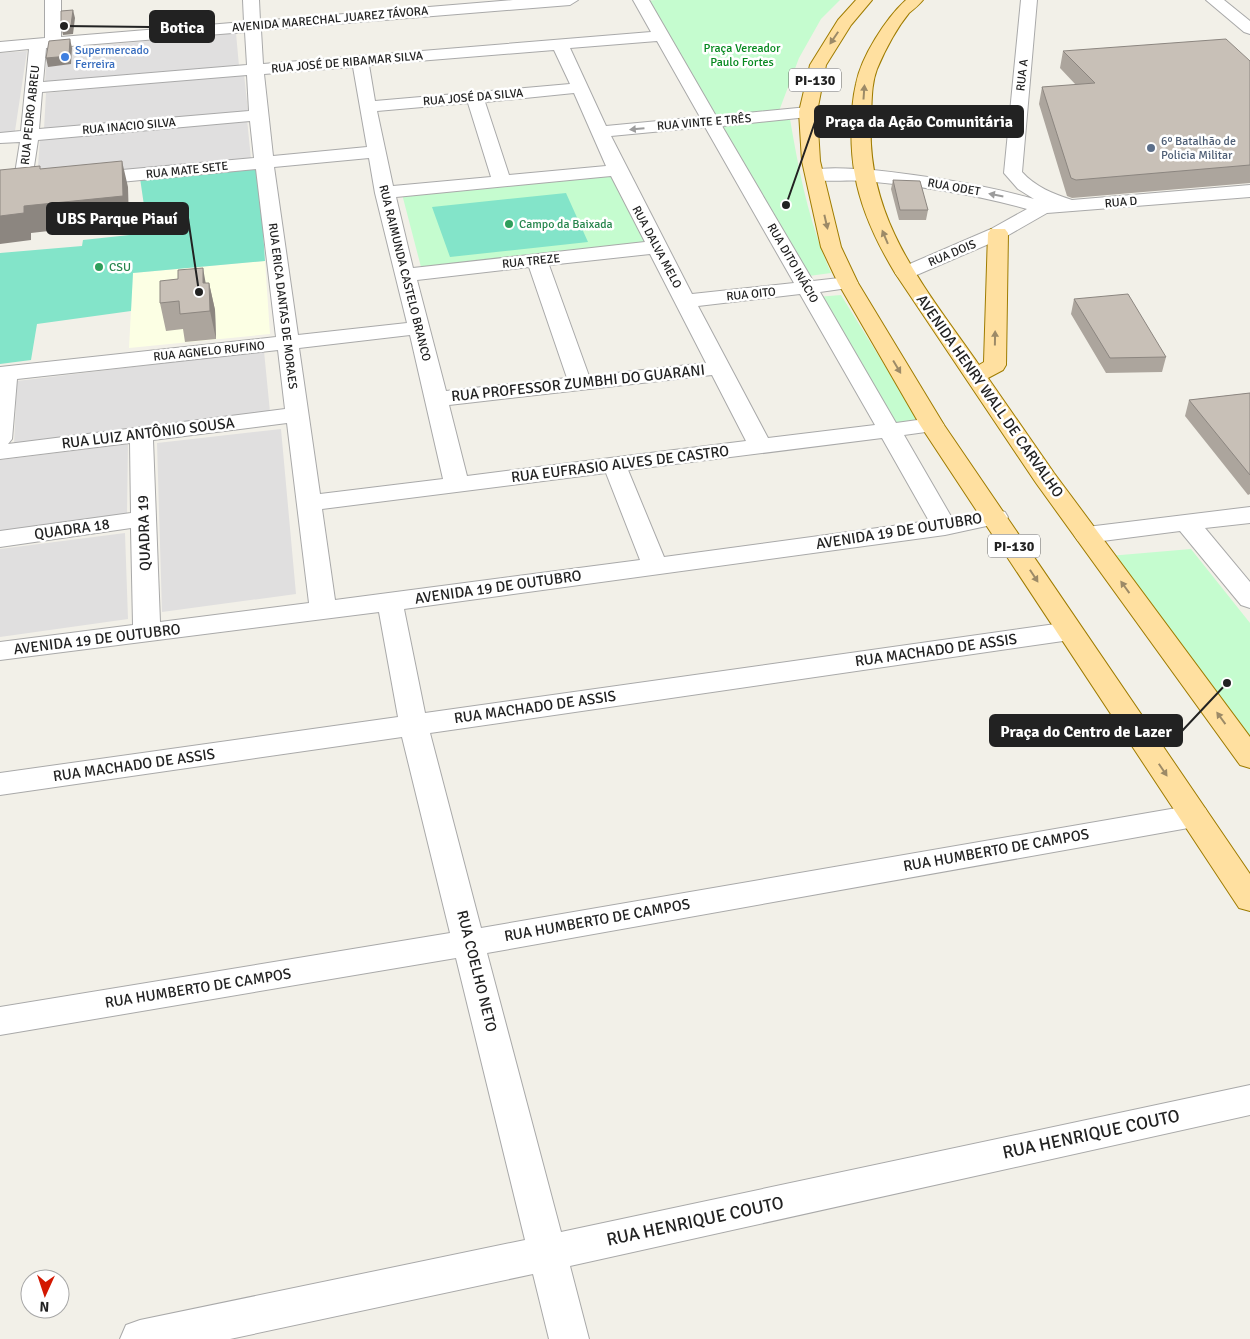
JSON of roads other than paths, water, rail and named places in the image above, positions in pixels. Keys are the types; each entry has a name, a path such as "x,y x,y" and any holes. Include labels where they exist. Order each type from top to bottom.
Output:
{"main road":[{"name":"PI-130","path":"864,0 844,23 818,65 808,112 811,161 831,247 848,283 932,425 996,516 1070,631 1250,899"},
{"name":"AVENIDA HENRY WALL DE CARVALHO","path":"915,0 903,11 881,44 864,84 861,133 864,175 885,239 905,273 1087,535 1250,758"},
{"path":"976,375 995,365 998,233"}],"street":[{"path":"53,0 62,0"},
{"name":"RUA PEDRO ABREU","path":"41,184 15,186 30,135 34,88 53,0"},
{"name":"RUA ERICA DANTAS DE MORAES","path":"251,0 257,69 258,115 322,610"},
{"name":"AVENIDA MARECHAL JUAREZ TÁVORA","path":"0,47 253,25 449,5 570,0"},
{"name":"RUA DITO INÁCIO","path":"641,0 660,36 945,527"},
{"name":"RUA A","path":"1029,0 1012,173 1020,184 1070,206"},
{"path":"1214,0 1250,29"},
{"path":"449,5 463,53"},
{"name":"RUA JOSÉ DE RIBAMAR SILVA","path":"34,88 561,46 660,36"},
{"name":"RUA DALVA MELO","path":"561,46 578,88 617,170 760,446"},
{"name":"RUA RAIMUNDA CASTELO BRANCO","path":"360,61 375,152 384,193 438,399 457,484"},
{"name":"RUA JOSÉ DA SILVA","path":"367,107 578,88"},
{"path":"475,97 501,180"},
{"name":"RUA VINTE E TRÊS","path":"600,132 808,112"},
{"name":"RUA INACIO SILVA","path":"0,138 258,115"},
{"name":"RUA MATE SETE","path":"70,181 375,152"},
{"path":"384,193 617,170"},
{"name":"RUA ODET","path":"815,175 846,173 938,184 1012,198 1043,208"},
{"name":"RUA D","path":"998,233 1043,208 1250,191"},
{"name":"RUA DOIS","path":"905,273 998,233"},
{"name":"RUA TREZE","path":"405,276 657,247"},
{"path":"537,260 580,383"},
{"name":"RUA OITO","path":"685,301 848,283"},
{"name":"RUA AGNELO RUFINO","path":"3,373 419,328"},
{"name":"RUA PROFESSOR ZUMBHI DO GUARANI","path":"438,399 718,368"},
{"path":"0,439 3,373"},
{"name":"RUA LUIZ ANTÔNIO SOUSA","path":"0,452 296,415"},
{"name":"RUA EUFRASIO ALVES DE CASTRO","path":"308,503 760,446 890,432 932,425"},
{"name":"QUADRA 19","path":"141,433 147,632"},
{"path":"614,464 655,565"},
{"path":"1087,535 1250,515"},
{"name":"AVENIDA 19 DE OUTUBRO","path":"0,651 390,602 945,527 996,516"},
{"name":"QUADRA 18","path":"0,538 144,519"},
{"path":"1187,523 1250,599"},
{"name":"RUA COELHO NETO","path":"390,602 414,724 569,1339"},
{"name":"RUA MACHADO DE ASSIS","path":"0,784 1070,631"},
{"name":"RUA HUMBERTO DE CAMPOS","path":"0,1021 470,943 1194,816"},
{"name":"RUA HENRIQUE COUTO","path":"140,1339 547,1253 1250,1100"}],"place":[{"name":"Botica","path":"64,26"},
{"name":"Supermercado Ferreira","path":"65,57"},
{"name":"6º Batalhão de Policia Militar","path":"1151,148"},
{"name":"Praça da Ação Comunitária","path":"786,205"},
{"name":"Campo da Baixada","path":"509,224"},
{"name":"CSU","path":"99,267"},
{"name":"UBS Parque Piauí","path":"199,292"},
{"name":"Praça do Centro de Lazer","path":"1227,683"}],"park label":[{"name":"Praça Vereador Paulo Fortes","path":"742,55"}]}
